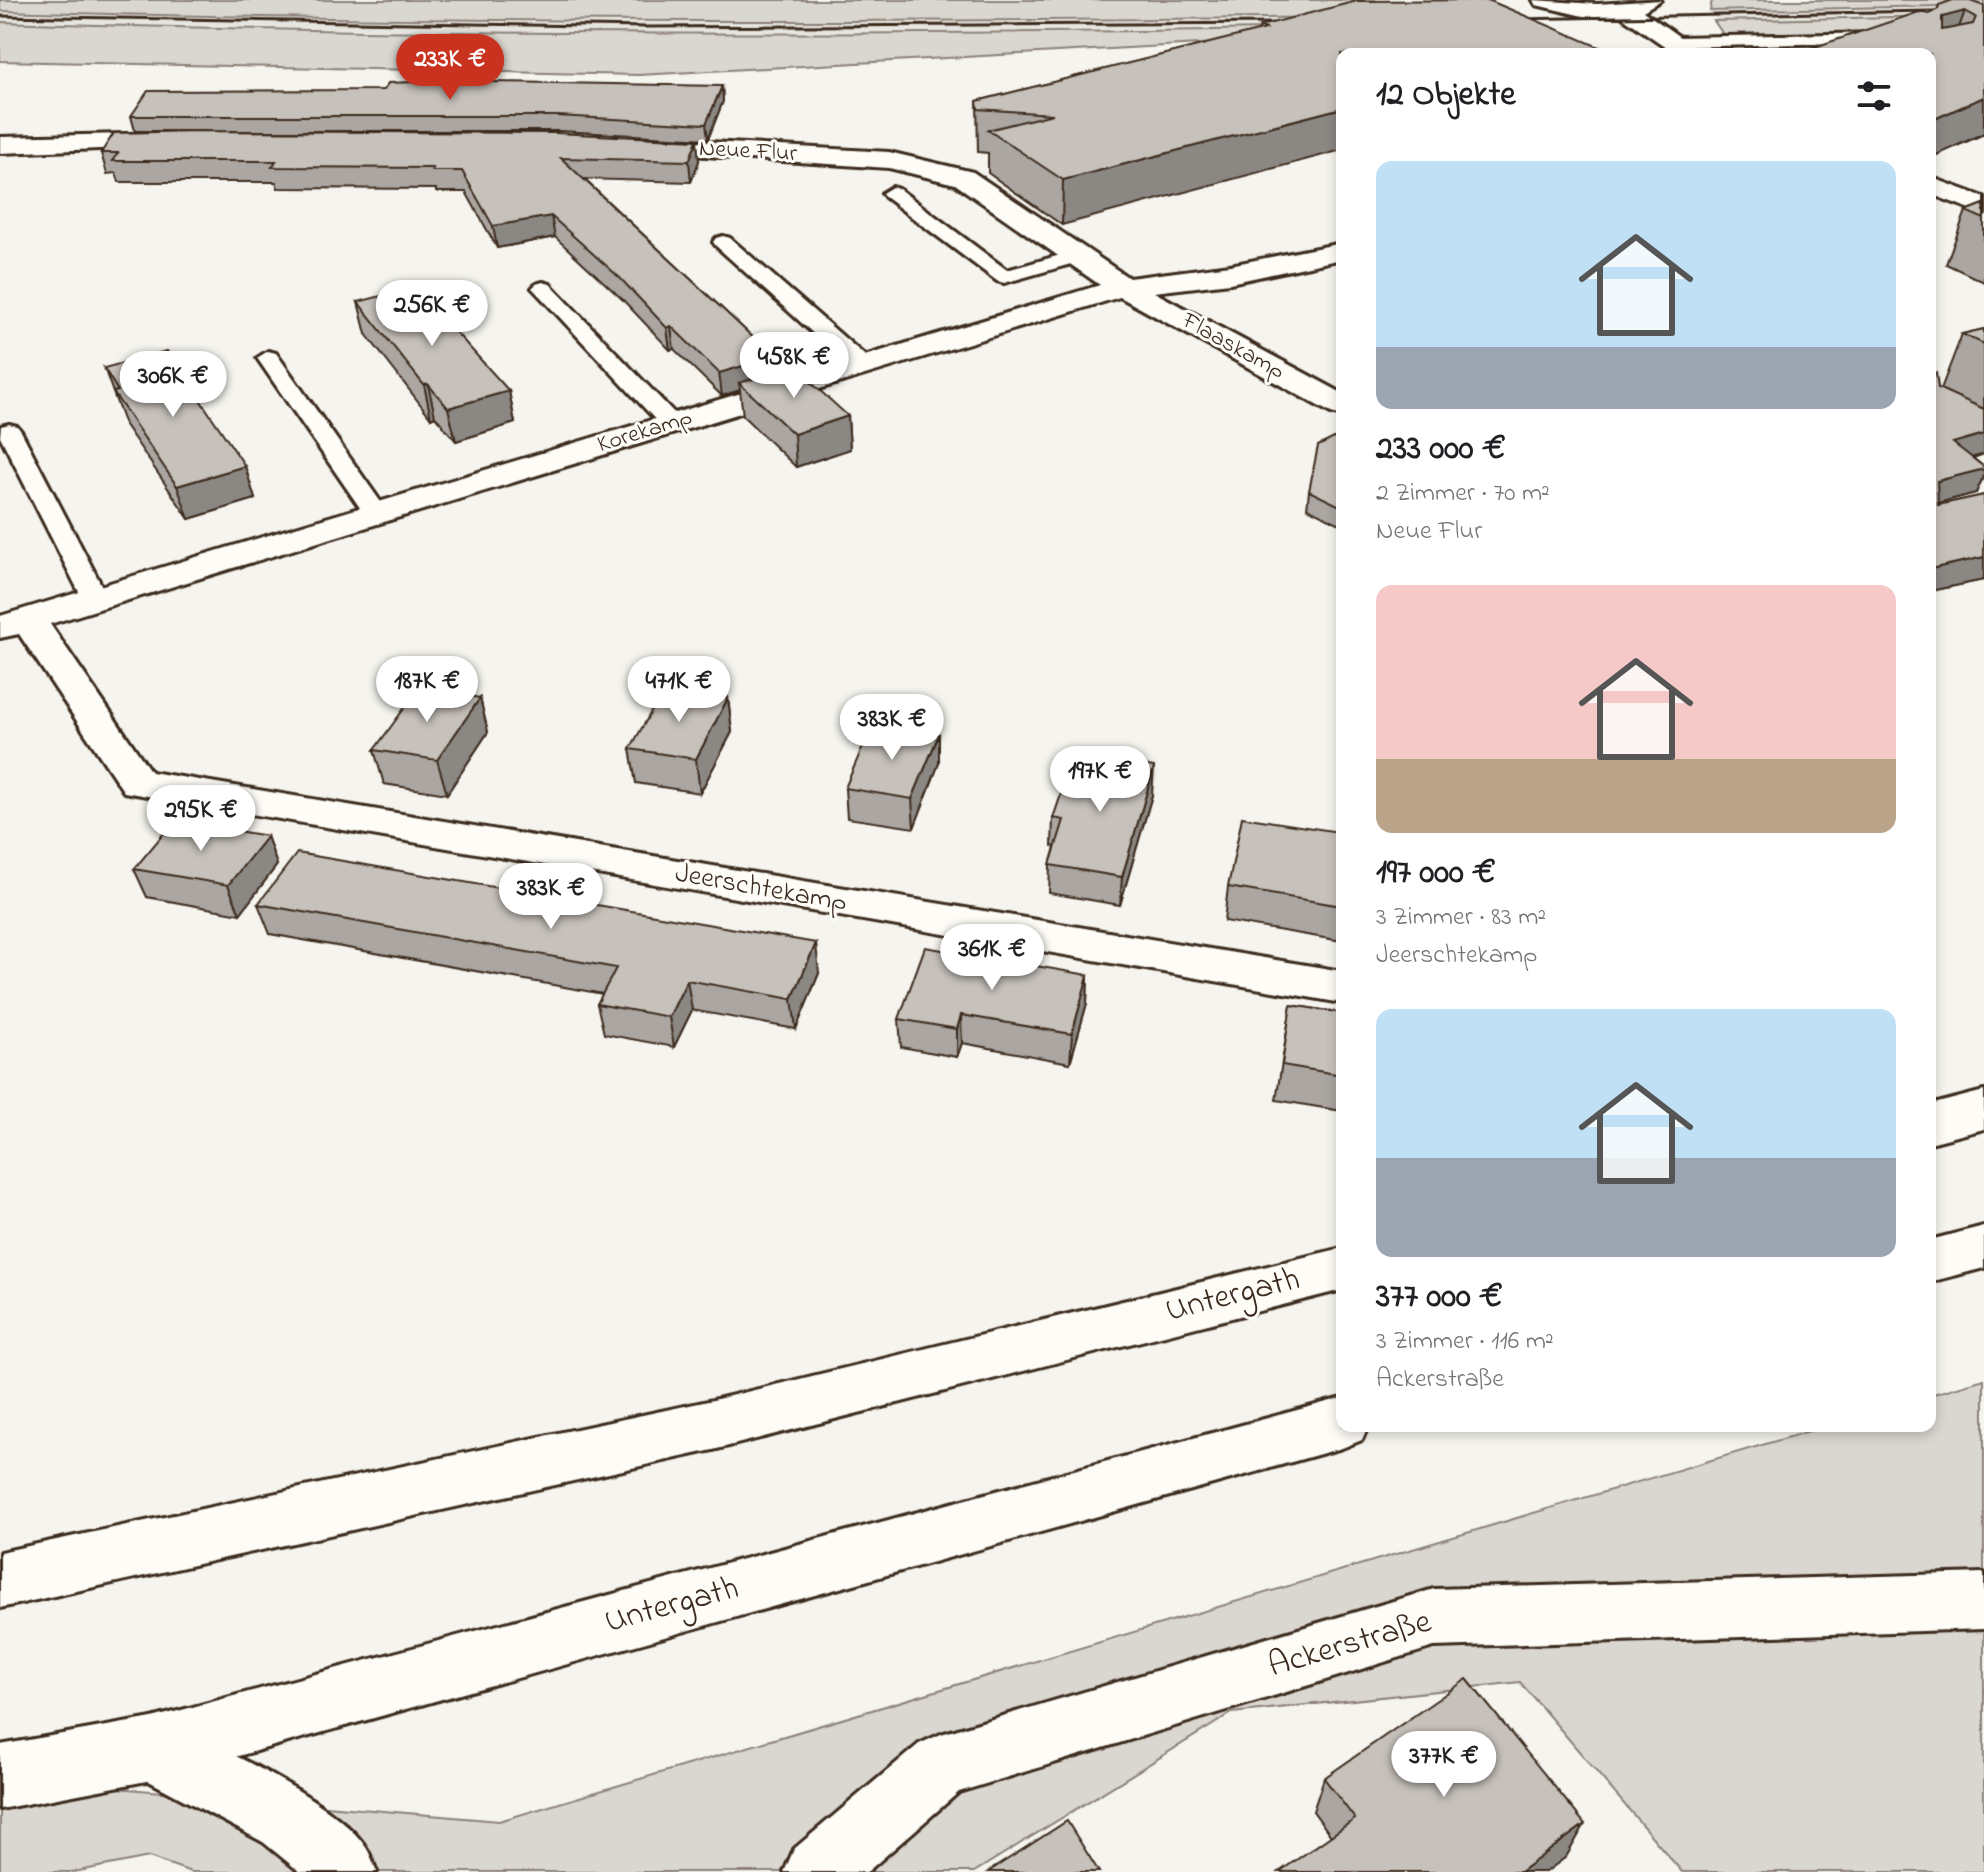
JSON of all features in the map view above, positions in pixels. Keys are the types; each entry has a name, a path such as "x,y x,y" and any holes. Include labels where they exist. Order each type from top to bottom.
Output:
{"street":[{"path":"1544,0 1580,8 1624,8 1650,0"},
{"path":"1624,8 1684,48"},
{"path":"0,145 187,140"},
{"name":"Neue Flur","path":"622,146 889,160 964,178 1123,287"},
{"path":"1936,187 1980,201"},
{"name":"Korekamp","path":"14,623 1123,287 1230,274 1336,252"},
{"name":"Flaaskamp","path":"1123,287 1336,403"},
{"name":"Jeerschtekamp","path":"14,623 138,783 1336,986"},
{"path":"1936,1122 1984,1110"},
{"path":"1936,1259 1984,1247"},
{"name":"Untergath","path":"0,1580 713,1425 1336,1270"},
{"name":"Untergath","path":"0,1777 152,1749 1336,1425"},
{"name":"Ackerstraße","path":"817,1872 941,1766 1434,1618 1984,1601"},
{"path":"152,1749 286,1819 319,1844 344,1872"}],"lane":[{"path":"1684,48 1888,38 1901,43"},
{"path":"892,193 1004,277 1078,256"},
{"path":"723,242 863,366"},
{"path":"543,288 672,424"},
{"path":"268,358 376,513"},
{"path":"9,431 95,598"}],"shaded area":[{"path":"0,0 1374,0 1424,16 890,21 356,19 0,11"},
{"path":"1712,0 1984,0 1984,5 1710,11"},
{"path":"1984,5 1984,15 1717,21 1710,11"},
{"path":"0,11 324,20 554,22 1058,21 1424,16 1420,26 572,33 0,23"},
{"path":"1984,15 1924,31 1725,37 1714,21"},
{"path":"0,22 355,31 710,34 1420,26 1308,38 639,75 0,61"},
{"path":"1984,1379 1984,1872 1682,1872 1520,1682 1232,1713 974,1872 191,1872 149,1857 74,1872 0,1872 0,1778 499,1821 1806,1432 1936,1432 1936,1393"}],"building":[{"path":"1488,0 1602,48 1336,48 1336,110 1063,180 988,130 1053,114 978,109 977,101 1266,29 1260,26 1357,1"},
{"path":"1953,0 1967,0 1984,6 1984,97 1936,118 1936,48 1812,48 1919,12 1929,14 1939,5","holes":["1965,11 1976,17 1973,24 1942,30 1942,17"]},
{"path":"439,81 722,86 706,124 557,116 131,116 148,91 384,90 388,83"},
{"path":"114,133 556,133 697,140 689,161 561,158 774,357 719,373 671,326 667,328 620,278 551,216 493,226 462,171 272,167 276,161 112,161 118,153 101,153"},
{"path":"1984,204 1984,219 1966,211"},
{"path":"415,287 509,391 448,408 428,384 424,385 358,302"},
{"path":"1984,329 1984,344 1962,334"},
{"path":"167,351 245,466 177,486 113,392 118,391 104,368"},
{"path":"794,367 848,416 794,434 739,383"},
{"path":"1936,373 1938,388 1984,409 1984,434 1953,443 1984,469 1937,481 1938,505 1984,495 1984,557 1936,568"},
{"path":"1336,437 1336,504 1309,491 1318,446"},
{"path":"419,688 480,698 437,760 374,750"},
{"path":"664,689 728,698 696,759 630,749"},
{"path":"872,725 939,734 912,799 845,788"},
{"path":"1075,754 1154,767 1122,877 1050,865 1064,820 1053,818"},
{"path":"1242,817 1336,832 1336,905 1228,887"},
{"path":"175,820 267,836 228,885 134,869"},
{"path":"297,853 816,943 792,999 687,980 669,1017 597,1004 616,968 258,904"},
{"path":"925,947 1088,975 1072,1034 961,1015 957,1029 899,1019"},
{"path":"1291,1005 1336,1012 1336,1074 1282,1065"},
{"path":"1467,1679 1585,1824 1520,1872 1279,1872 1355,1819 1324,1778"},
{"path":"1067,1821 1099,1872 988,1872"}],"railway":[{"path":"1512,19 1984,10"},
{"path":"0,16 646,27 1292,23"}]}
